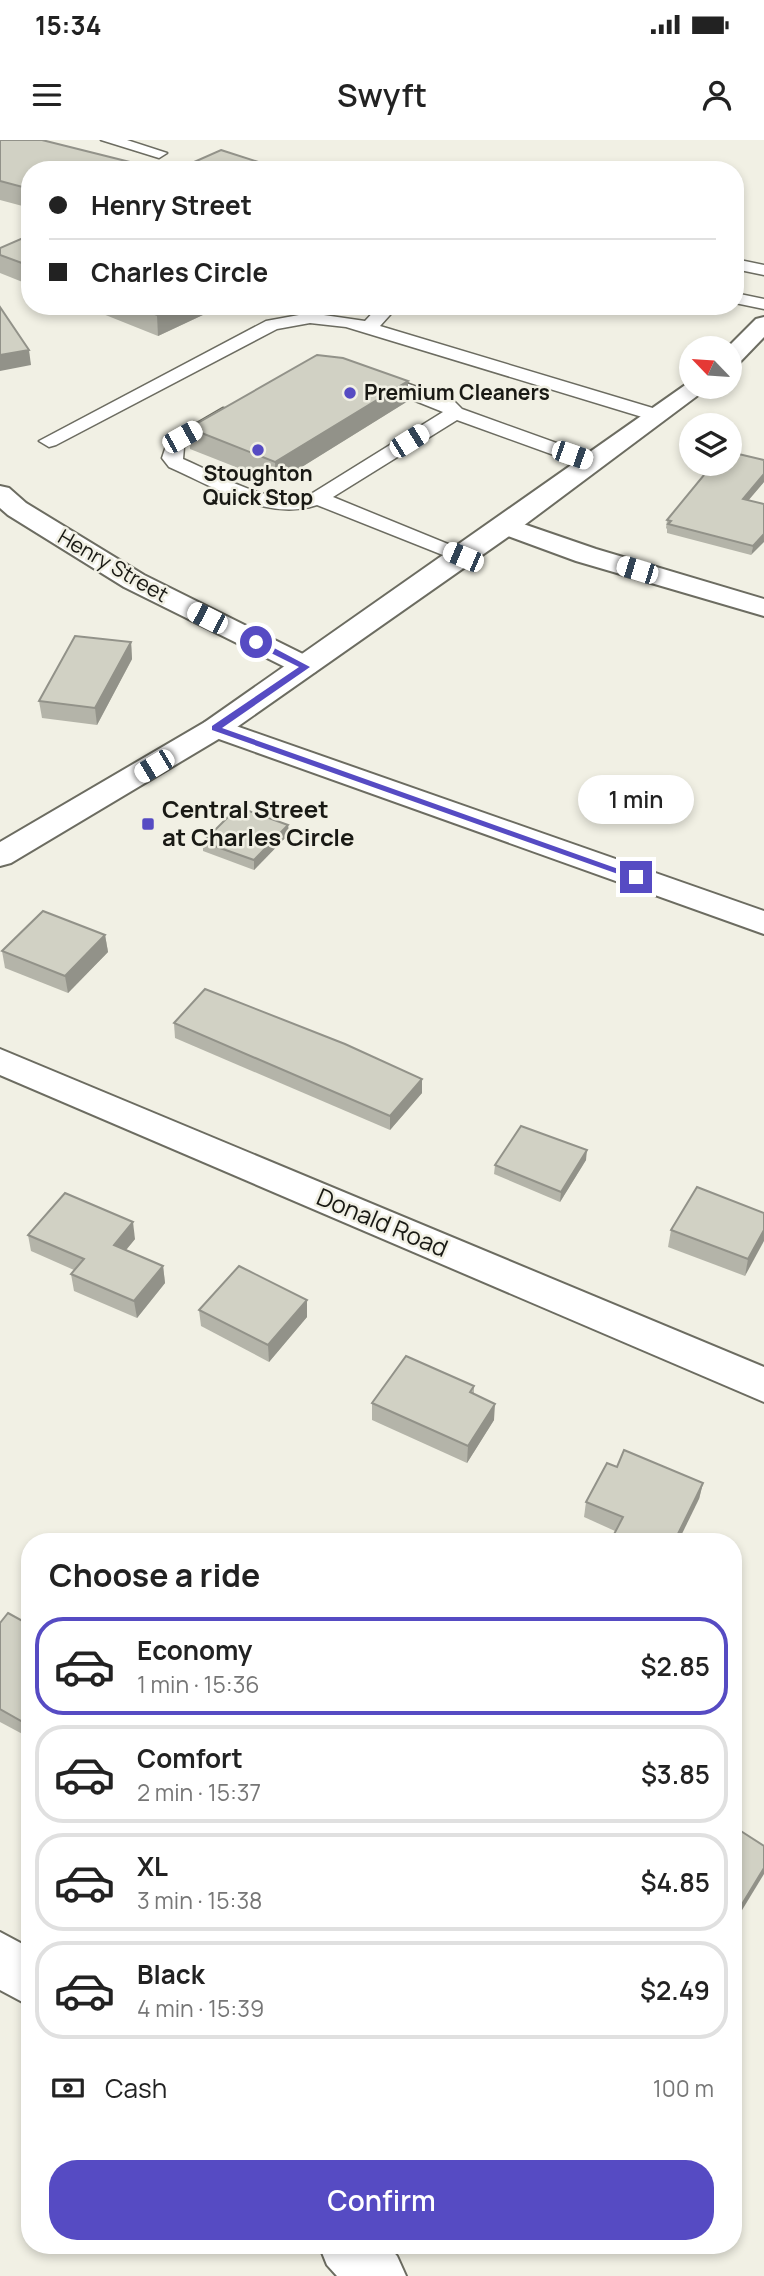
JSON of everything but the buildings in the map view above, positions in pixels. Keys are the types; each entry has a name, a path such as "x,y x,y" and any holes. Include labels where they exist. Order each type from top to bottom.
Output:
{"street":[{"path":"742,347 764,324"},
{"path":"0,856 216,728 463,557 681,399"},
{"name":"Henry Street","path":"0,494 17,509 134,582 305,667"},
{"path":"506,526 586,555 764,608"},
{"path":"216,728 764,923"},
{"name":"Donald Road","path":"0,1061 764,1385"},
{"path":"0,1958 21,1973"},
{"path":"355,2254 377,2276"}],"lane":[{"path":"108,140 159,153"},
{"path":"744,266 764,270"},
{"path":"744,300 764,304"},
{"path":"49,441 285,315"},
{"path":"300,315 369,327 659,416"},
{"path":"369,327 380,315"},
{"path":"357,371 446,404 455,413 594,463"},
{"path":"240,404 182,437 173,450 176,463 268,502 294,506 318,498 455,413"},
{"path":"318,498 463,557"}],"place":[{"name":"Premium Cleaners","path":"350,393"},
{"name":"Stoughton Quick Stop","path":"258,450"},
{"name":"Central Street at Charles Circle","path":"148,824"}],"route":[{"path":"256,642 305,667 216,728 636,877"}]}
